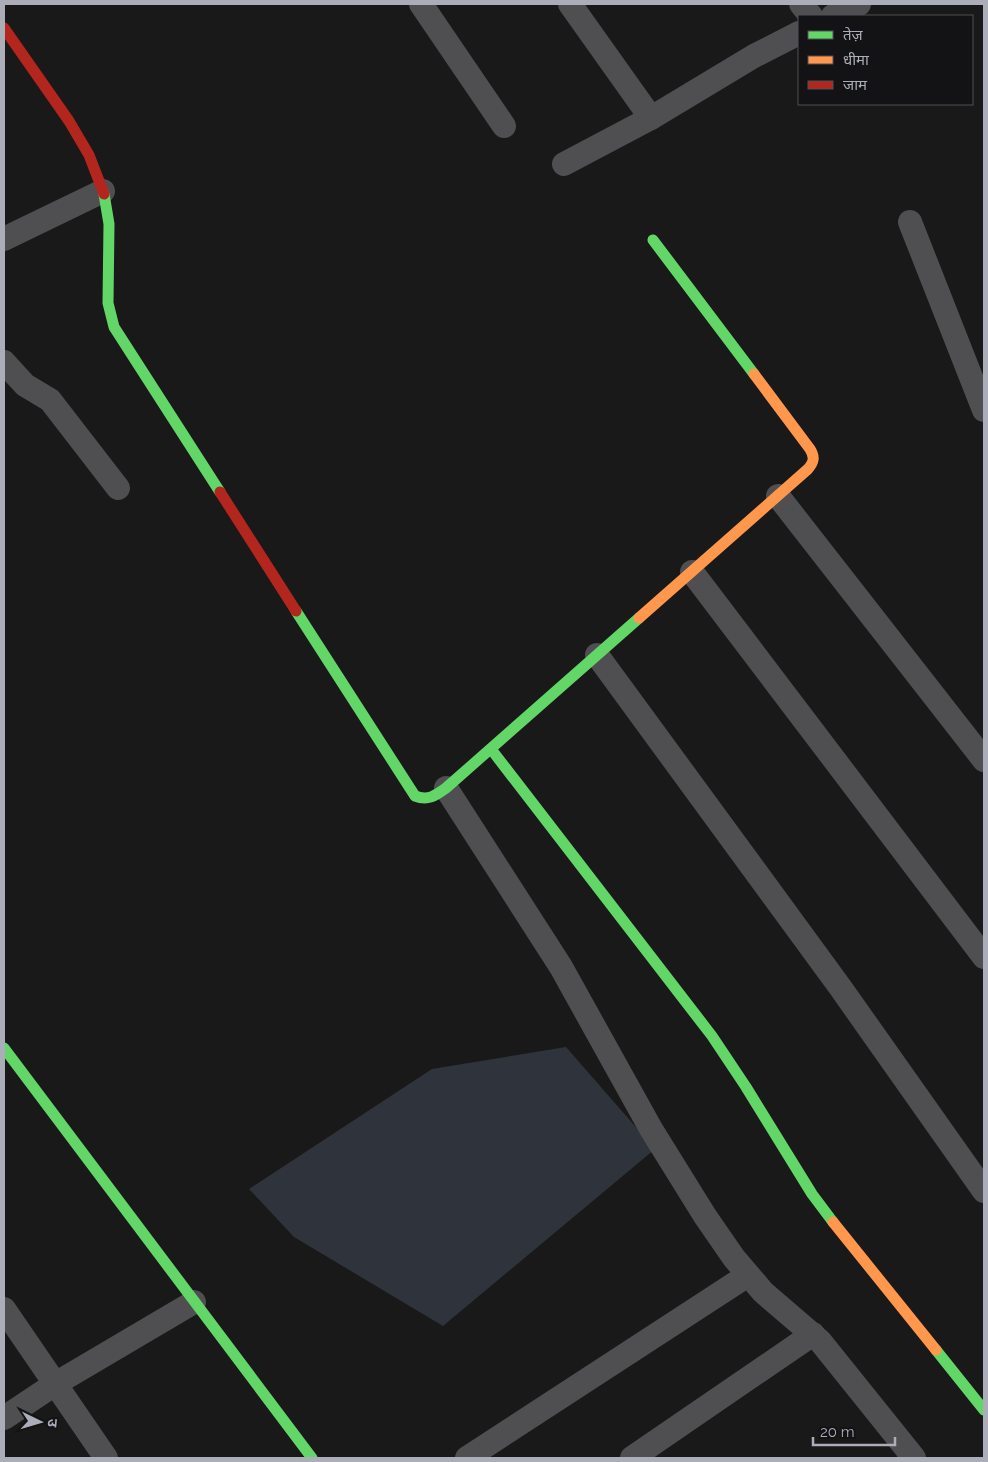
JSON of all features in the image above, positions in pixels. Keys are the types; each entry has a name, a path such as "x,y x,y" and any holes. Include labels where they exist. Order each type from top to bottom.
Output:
{"street":[{"path":"421,4 504,126"},
{"path":"570,4 651,118"},
{"path":"802,4 810,15"},
{"path":"835,15 859,4"},
{"path":"4,28 69,121 88,155 103,191 109,224 108,303 114,327 415,796 422,800 429,800 446,788 778,496 814,462 814,455 653,240"},
{"path":"564,164 651,118 754,56 798,34"},
{"path":"4,239 103,191"},
{"path":"910,222 984,410"},
{"path":"4,362 25,385 50,400 118,488"},
{"path":"778,496 984,760"},
{"path":"692,572 984,957"},
{"path":"597,655 840,987 984,1191"},
{"path":"491,749 712,1036 812,1194 984,1410"},
{"path":"446,788 556,960 651,1129 705,1216 748,1275 763,1292 813,1334 838,1362 914,1458"},
{"path":"4,1048 312,1458"},
{"path":"467,1458 748,1275"},
{"path":"4,1418 55,1384 194,1302"},
{"path":"4,1309 106,1458"},
{"path":"632,1458 813,1334"}],"shaded area":[{"path":"566,1047 655,1149 443,1326 294,1237 249,1189 432,1069"}],"traffic: fast":[{"path":"104,194 109,224 108,303 114,327 220,492"},
{"path":"653,240 754,374"},
{"path":"296,611 415,796 424,798 435,795 446,788 639,618"},
{"path":"491,749 712,1036 812,1194 833,1222"},
{"path":"4,1048 312,1458"},
{"path":"936,1350 984,1410"}],"traffic: slow":[{"path":"639,618 812,464 813,455 810,449 754,374"},
{"path":"833,1222 936,1350"}],"traffic: jam":[{"path":"4,28 69,121 89,155 104,194"},
{"path":"220,492 296,611"}]}
